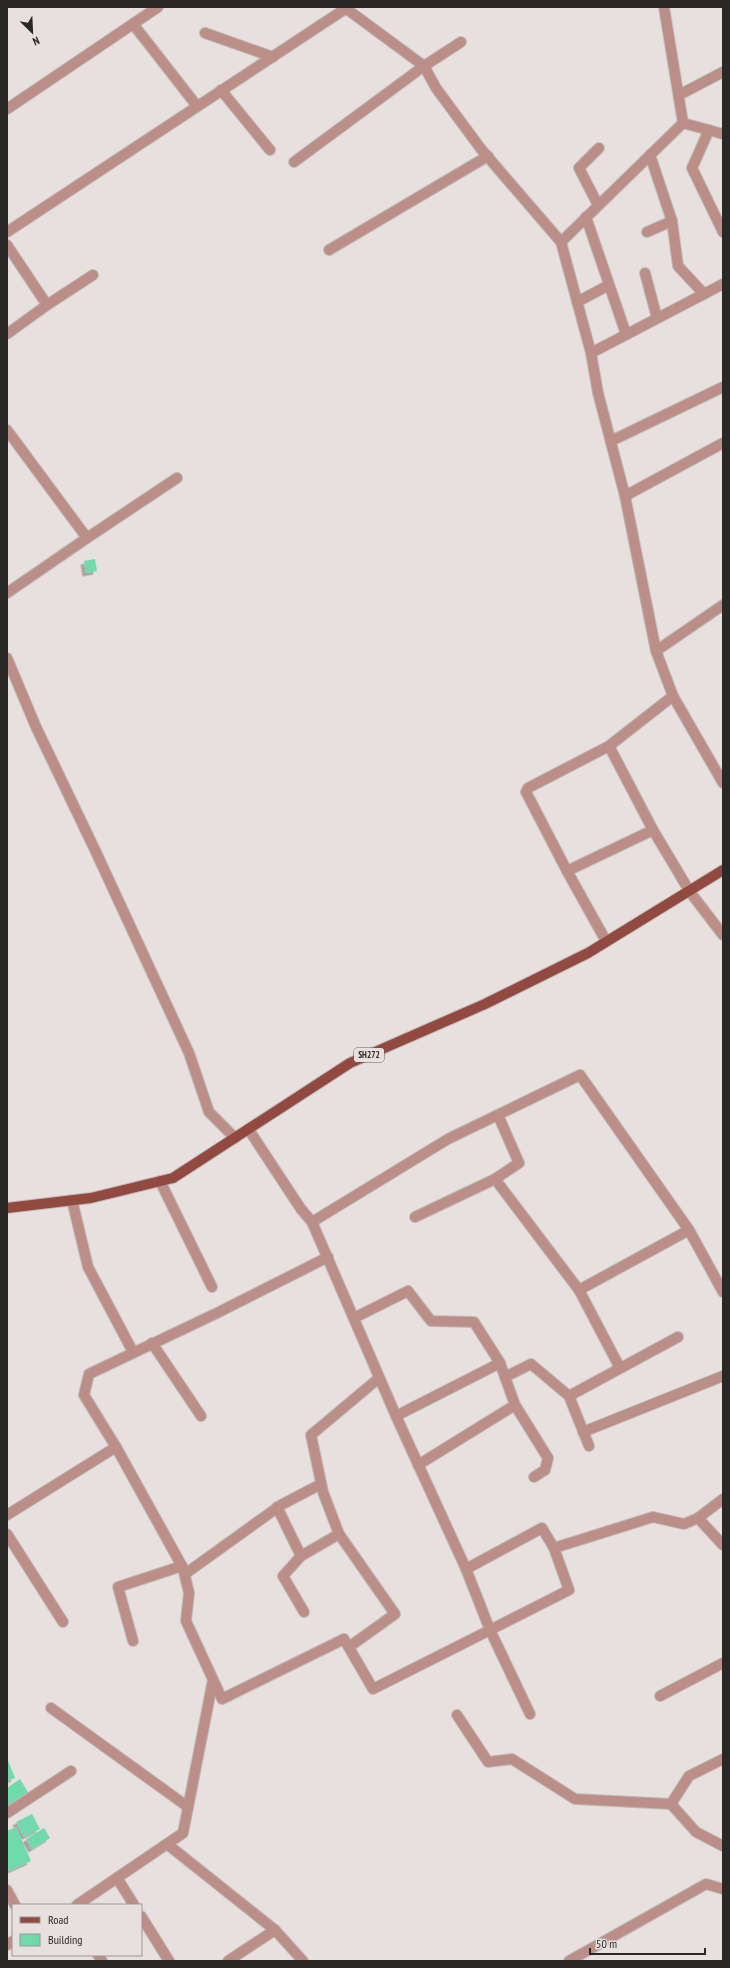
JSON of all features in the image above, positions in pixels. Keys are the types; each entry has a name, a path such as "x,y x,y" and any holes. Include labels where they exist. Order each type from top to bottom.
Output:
{"main road":[{"name":"SH272","path":"7,1208 91,1198 173,1178 350,1063 485,1004 588,952 690,892 723,870"}],"street":[{"path":"7,109 158,7"},
{"path":"664,7 683,123"},
{"path":"7,232 345,8 424,66 436,88 488,156 560,242 591,353 598,393 625,496 656,651 673,696 723,783"},
{"path":"133,24 197,106"},
{"path":"205,33 272,57"},
{"path":"294,162 424,66 461,42"},
{"path":"679,95 723,72"},
{"path":"221,90 270,150"},
{"path":"683,123 723,134"},
{"path":"560,242 683,123"},
{"path":"709,130 692,168 723,232"},
{"path":"598,205 579,168 599,148"},
{"path":"650,155 672,221 678,266 704,294"},
{"path":"329,250 488,156"},
{"path":"586,217 626,334"},
{"path":"647,232 672,221"},
{"path":"7,245 47,305"},
{"path":"645,272 657,318"},
{"path":"7,334 47,305 93,275"},
{"path":"591,353 723,284"},
{"path":"577,302 609,285"},
{"path":"611,441 723,387"},
{"path":"7,430 87,538"},
{"path":"625,496 723,443"},
{"path":"7,593 177,478"},
{"path":"656,651 723,605"},
{"path":"8,663 36,727 189,1053 209,1112 235,1138"},
{"path":"606,942 566,871 526,792 528,788 609,746 673,696"},
{"path":"609,746 653,830 690,892 723,935"},
{"path":"566,871 653,830"},
{"path":"312,1222 448,1139 580,1075 689,1230 723,1292"},
{"path":"415,1217 495,1179 519,1163 498,1115"},
{"path":"249,1130 312,1222 379,1378 466,1569 490,1630 530,1714"},
{"path":"495,1179 579,1290 620,1368"},
{"path":"160,1181 212,1287"},
{"path":"72,1200 88,1267 133,1352"},
{"path":"579,1290 689,1230"},
{"path":"328,1257 217,1313 89,1374 84,1395 116,1447 184,1570 189,1593 186,1621 222,1699 344,1639 373,1690 569,1590 554,1548 542,1528 466,1569"},
{"path":"354,1318 408,1291 431,1321 474,1322 500,1363 515,1405 548,1458 545,1470 534,1477"},
{"path":"569,1396 678,1337"},
{"path":"152,1343 201,1416"},
{"path":"396,1416 500,1363"},
{"path":"505,1377 531,1364 569,1396 589,1446"},
{"path":"583,1432 723,1376"},
{"path":"349,1647 395,1614 339,1534 321,1484 311,1435 379,1378"},
{"path":"418,1465 515,1405"},
{"path":"7,1515 116,1447"},
{"path":"133,1641 118,1587 184,1570 277,1507 321,1484"},
{"path":"554,1548 653,1517 684,1524 698,1518 723,1499"},
{"path":"277,1507 302,1556"},
{"path":"698,1518 723,1545"},
{"path":"7,1534 63,1622"},
{"path":"304,1612 283,1576 302,1556 339,1534"},
{"path":"660,1696 723,1663"},
{"path":"78,1904 183,1833 213,1680"},
{"path":"52,1708 188,1807"},
{"path":"457,1715 488,1762 512,1759 575,1799 671,1804 696,1832 723,1846"},
{"path":"671,1804 689,1776 723,1759"},
{"path":"7,1813 71,1771"},
{"path":"166,1844 275,1930 303,1961"},
{"path":"117,1878 133,1904"},
{"path":"569,1961 706,1884 723,1889"},
{"path":"7,1890 14,1904"},
{"path":"142,1918 169,1961"},
{"path":"228,1961 275,1930"}],"building":[{"path":"95,559 97,571 86,573 84,561"},
{"path":"7,1758 15,1778 7,1781"},
{"path":"20,1779 29,1794 10,1807 7,1803 7,1788"},
{"path":"32,1814 40,1829 24,1837 16,1822"},
{"path":"16,1827 31,1861 9,1871 7,1865 7,1831"},
{"path":"44,1828 50,1838 32,1849 26,1839"}]}
